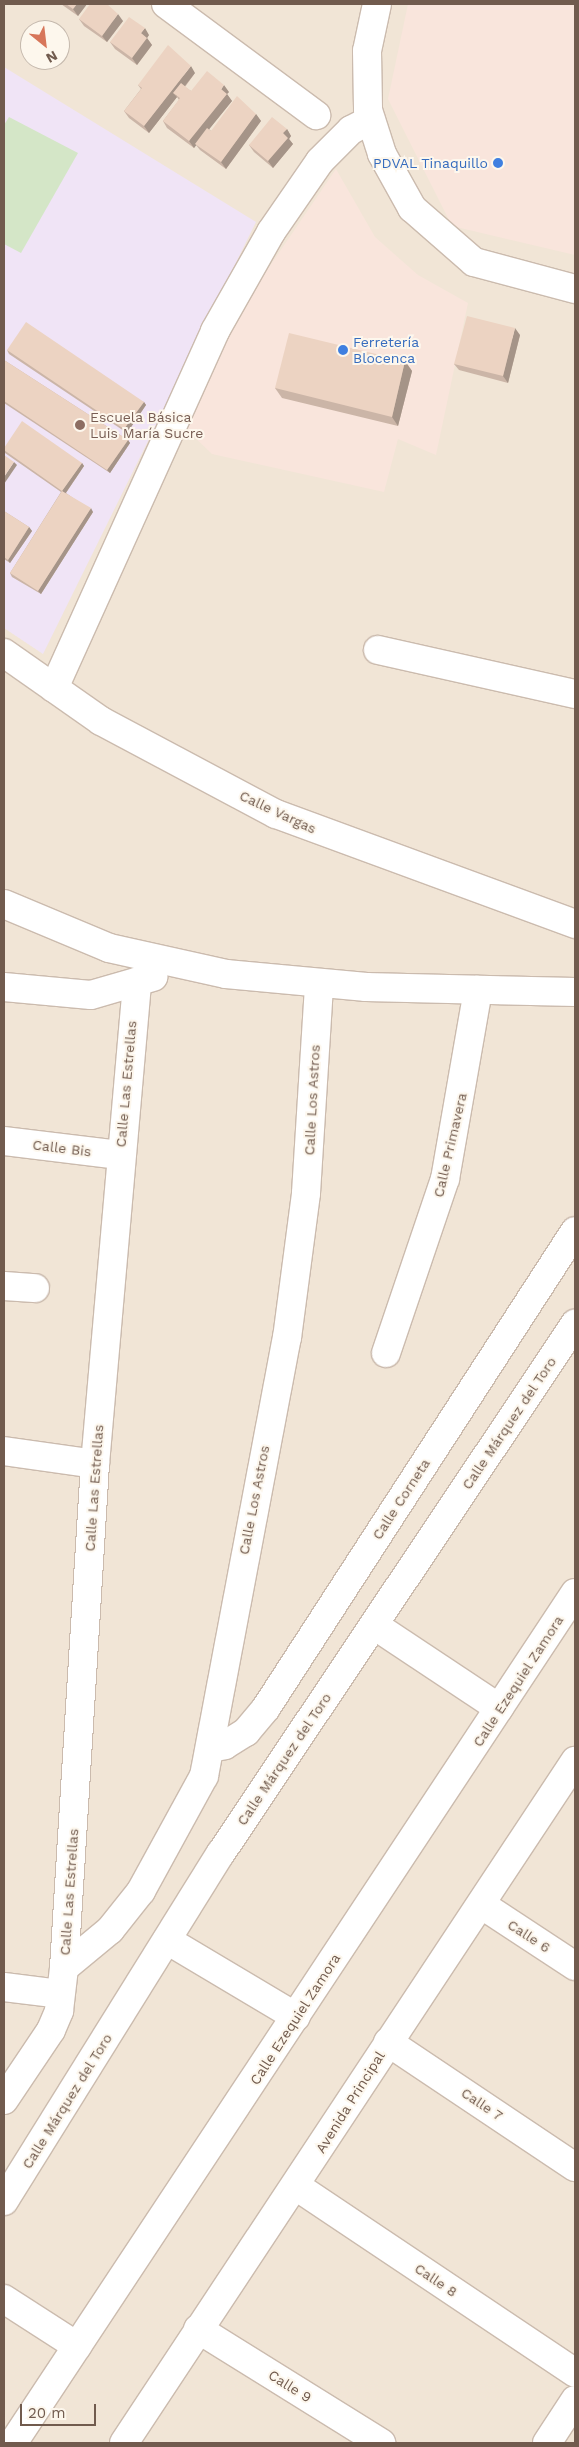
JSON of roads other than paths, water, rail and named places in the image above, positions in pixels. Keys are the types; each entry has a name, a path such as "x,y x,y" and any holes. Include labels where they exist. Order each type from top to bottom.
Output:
{"street":[{"path":"377,4 367,51 372,120 382,154 412,208 474,262 575,289"},
{"path":"176,7 316,115"},
{"path":"54,688 215,331 271,232 320,161 351,130 372,120"},
{"path":"378,650 575,694"},
{"name":"Calle Vargas","path":"4,653 101,721 276,814 575,924"},
{"path":"4,904 109,948 190,966 319,984 575,992"},
{"path":"4,987 91,996 190,966"},
{"name":"Calle Las Estrellas","path":"4,2100 51,2030 62,1981 95,1464 120,1155 137,982"},
{"name":"Calle Los Astros","path":"62,1981 110,1930 141,1891 204,1776 287,1338 306,1193 319,984"},
{"name":"Calle Primavera","path":"386,1353 445,1179 478,990"},
{"name":"Calle Bis","path":"4,1141 120,1155"},
{"name":"Calle Corneta","path":"210,1748 225,1745 246,1732 266,1708 575,1231"},
{"path":"4,1286 35,1288"},
{"name":"Calle Márquez del Toro","path":"4,2202 167,1940 575,1324"},
{"path":"4,1451 95,1464"},
{"name":"Calle Ezequiel Zamora","path":"13,2443 575,1593"},
{"path":"374,1625 499,1708"},
{"name":"Avenida Principal","path":"124,2443 198,2329 296,2186 388,2042 574,1766"},
{"name":"Calle 6","path":"482,1905 575,1966"},
{"path":"167,1940 296,2017"},
{"path":"4,1987 62,1981"},
{"name":"Calle 7","path":"388,2042 575,2167"},
{"name":"Calle 8","path":"296,2186 575,2373"},
{"path":"4,2299 77,2346"},
{"name":"Calle 9","path":"198,2329 381,2443"},
{"path":"547,2443 575,2400"}],"place":[{"name":"PDVAL Tinaquillo","path":"498,163"},
{"name":"Ferretería Blocenca","path":"343,350"},
{"name":"Escuela Básica Luis María Sucre","path":"80,425"}]}
